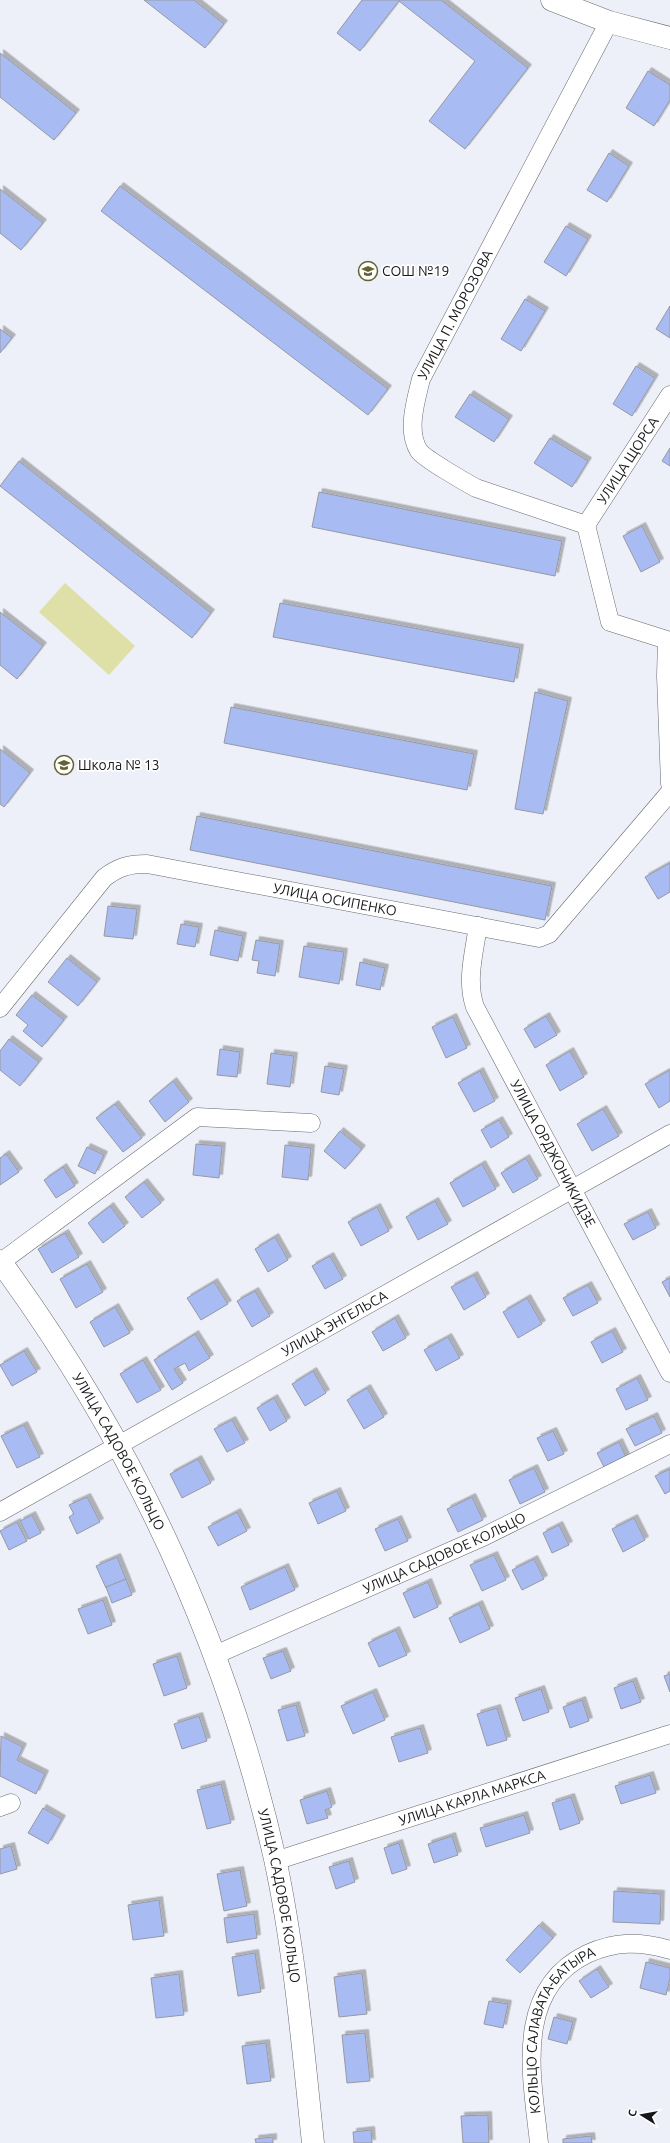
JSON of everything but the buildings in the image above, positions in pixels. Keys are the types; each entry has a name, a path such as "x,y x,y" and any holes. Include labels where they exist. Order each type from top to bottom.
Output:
{"main road":[{"path":"552,0 609,22 670,38"},
{"name":"УЛИЦА САДОВОЕ КОЛЬЦО","path":"0,1262 65,1356 119,1446 171,1549 214,1655 252,1769 275,1861 296,1993 313,2143"}],"street":[{"name":"УЛИЦА П. МОРОЗОВА","path":"586,525 476,488 461,480 420,452 414,436 414,410 421,379 609,22"},
{"name":"УЛИЦА ЩОРСА","path":"586,525 670,395"},
{"path":"586,525 610,622 667,640 666,676 670,784"},
{"name":"УЛИЦА ОСИПЕНКО","path":"0,1008 104,878 121,866 132,864 147,864 539,938 549,934 670,792"},
{"name":"УЛИЦА ОРДЖОНИКИДЗЕ","path":"478,926 470,980 471,994 475,1007 571,1190 669,1368"},
{"path":"0,1262 197,1117 311,1123"},
{"name":"УЛИЦА ЭНГЕЛЬСА","path":"0,1512 670,1134"},
{"name":"УЛИЦА САДОВОЕ КОЛЬЦО","path":"214,1655 485,1536 670,1444"},
{"name":"УЛИЦА КАРЛА МАРКСА","path":"275,1861 670,1734"},
{"name":"КОЛЬЦО САЛАВАТА-БАТЫРА","path":"539,2143 531,2051 534,2019 544,1996 558,1975 573,1963 600,1948 625,1943 650,1944 670,1950"}],"green space":[{"path":"65,583 135,646 109,675 39,612"}],"place":[{"name":"СОШ №19","path":"368,271"},
{"name":"Школа № 13","path":"64,765"}]}
